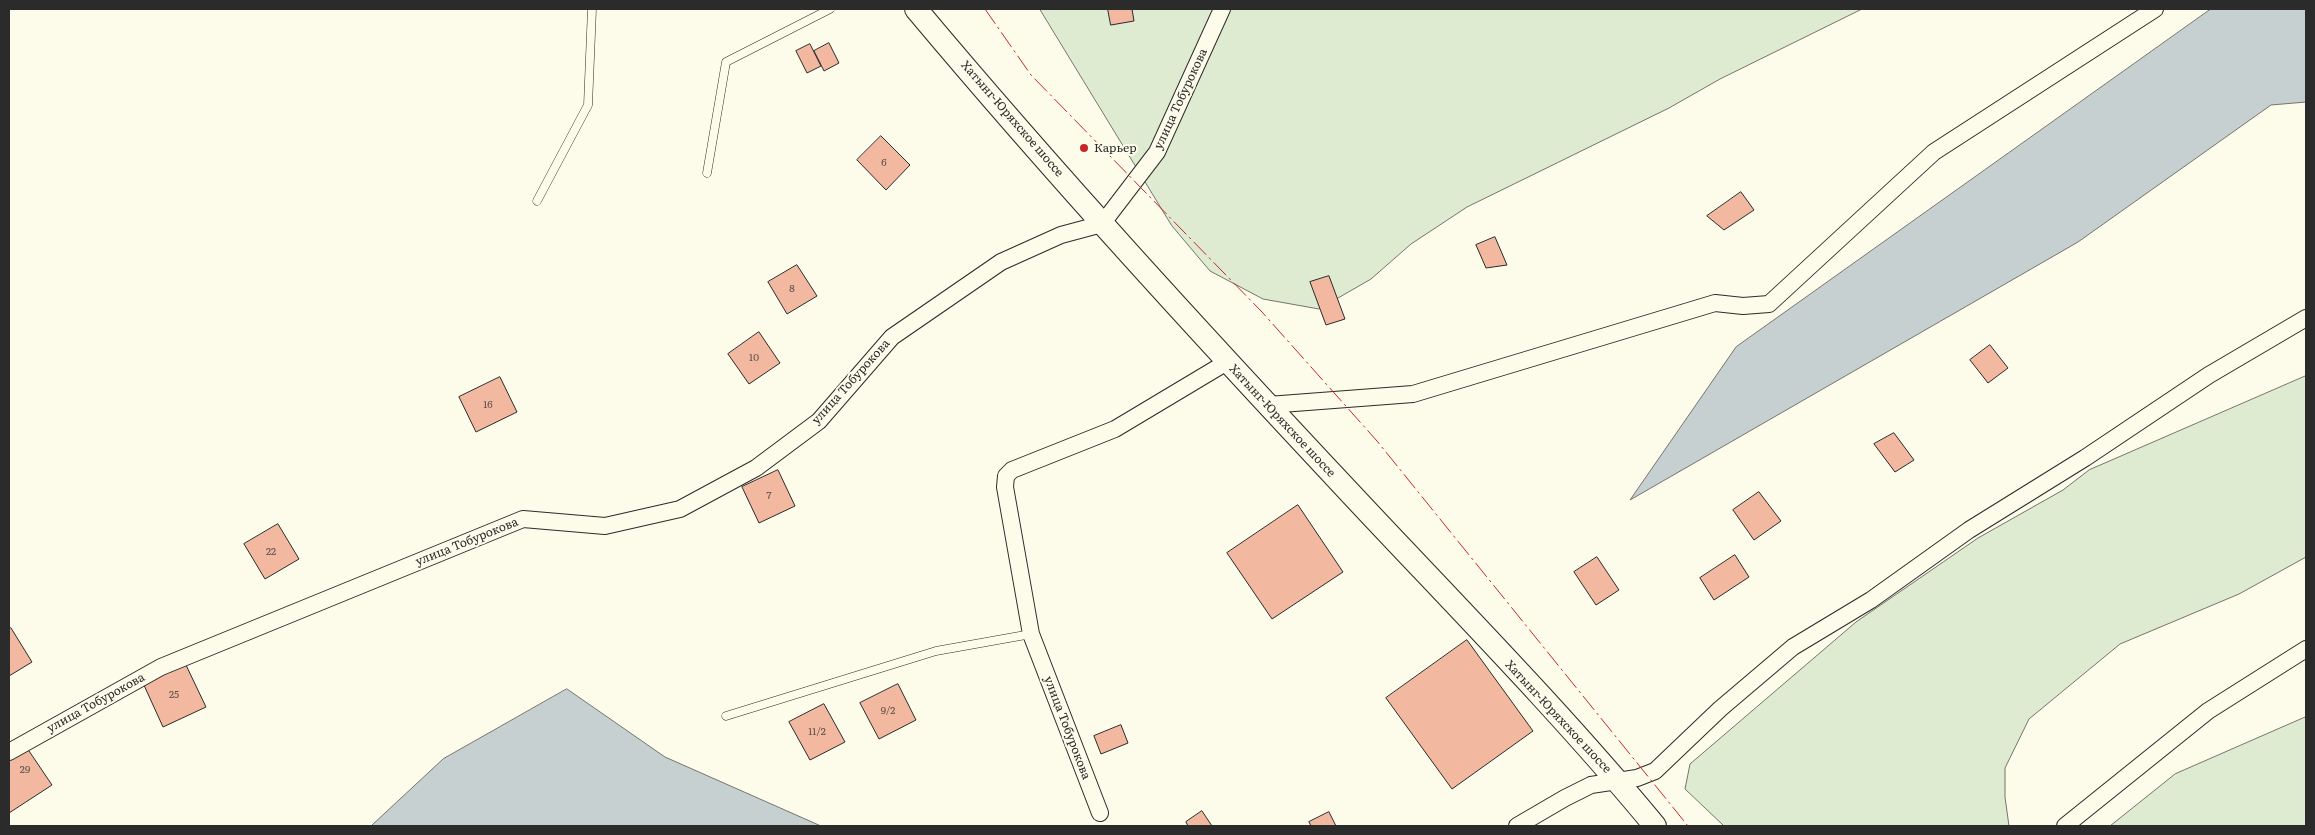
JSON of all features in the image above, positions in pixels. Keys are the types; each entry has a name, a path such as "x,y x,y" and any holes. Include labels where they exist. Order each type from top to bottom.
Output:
{"street":[{"name":"Хатынг-Юряхское шоссе","path":"916,9 1102,224 1227,362 1619,782 1655,826"},
{"name":"улица Тобурокова","path":"9,752 161,667 523,519 606,526 680,509 756,468 819,421 892,337 993,267 1061,235 1102,224 1157,152 1222,9"},
{"path":"1268,405 1413,394 1715,303 1743,306 1769,304 1934,152 2156,9"},
{"path":"1517,826 1564,798 1591,785 1619,782 1655,771 1720,709 1793,647 1870,600 1969,530 2084,458 2208,375 2306,318"},
{"name":"улица Тобурокова","path":"1100,813 1031,634 1005,487 1006,476 1012,470 1046,454 1115,429 1227,362"},
{"path":"2065,826 2208,711 2306,649"}],"lane":[{"path":"537,201 588,105 592,9"},
{"path":"706,174 726,62 830,9"},
{"path":"726,716 936,651 1031,634"}],"green space":[{"path":"1040,9 1862,9 1720,79 1669,108 1467,207 1411,244 1371,279 1319,309 1263,299 1210,271 1172,226"},
{"path":"2306,376 2306,557 2239,594 2120,644 2029,719 2005,768 2005,797 2009,826 1724,826 1685,789 1690,764 1856,622 1978,538 2063,490 2089,470"},
{"path":"2306,717 2306,826 2110,826 2175,774"}],"shaded area":[{"path":"2211,9 2306,9 2306,102 2271,105 2078,242 1630,500 1736,347"},
{"path":"567,689 665,757 821,826 371,826 443,759"}],"building":[{"path":"1108,9 1132,9 1134,21 1111,25"},
{"path":"829,43 839,63 824,71 814,51"},
{"path":"810,44 821,66 807,73 796,51"},
{"path":"881,136 910,165 886,190 857,160"},
{"path":"1741,192 1754,210 1724,230 1707,216"},
{"path":"1495,237 1507,265 1486,268 1476,245"},
{"path":"797,265 817,296 787,314 768,282"},
{"path":"1329,276 1345,319 1326,325 1310,282"},
{"path":"759,332 780,363 749,384 728,354"},
{"path":"1990,345 2008,368 1988,383 1970,360"},
{"path":"500,377 517,412 476,432 459,397"},
{"path":"1894,433 1914,460 1895,472 1874,444"},
{"path":"778,470 795,506 759,523 742,487"},
{"path":"1759,492 1781,521 1754,540 1733,510"},
{"path":"1298,505 1343,572 1272,619 1227,553"},
{"path":"278,524 299,559 265,579 244,544"},
{"path":"1735,555 1749,577 1714,600 1700,578"},
{"path":"1597,557 1619,590 1596,605 1574,572"},
{"path":"11,628 32,662 9,676 9,629"},
{"path":"1467,640 1533,731 1452,789 1386,698"},
{"path":"185,663 206,707 163,727 143,683"},
{"path":"898,684 916,720 879,739 860,703"},
{"path":"824,704 845,742 810,760 789,722"},
{"path":"1121,725 1128,743 1101,754 1094,736"},
{"path":"25,745 52,785 9,813 9,756"},
{"path":"1202,811 1212,826 1188,826 1186,822"},
{"path":"1329,812 1336,826 1311,826 1309,822"}],"power":[{"path":"985,9 1031,75 1262,312 1377,441 1688,826"}],"place":[{"name":"Карьер","path":"1084,148"}]}
